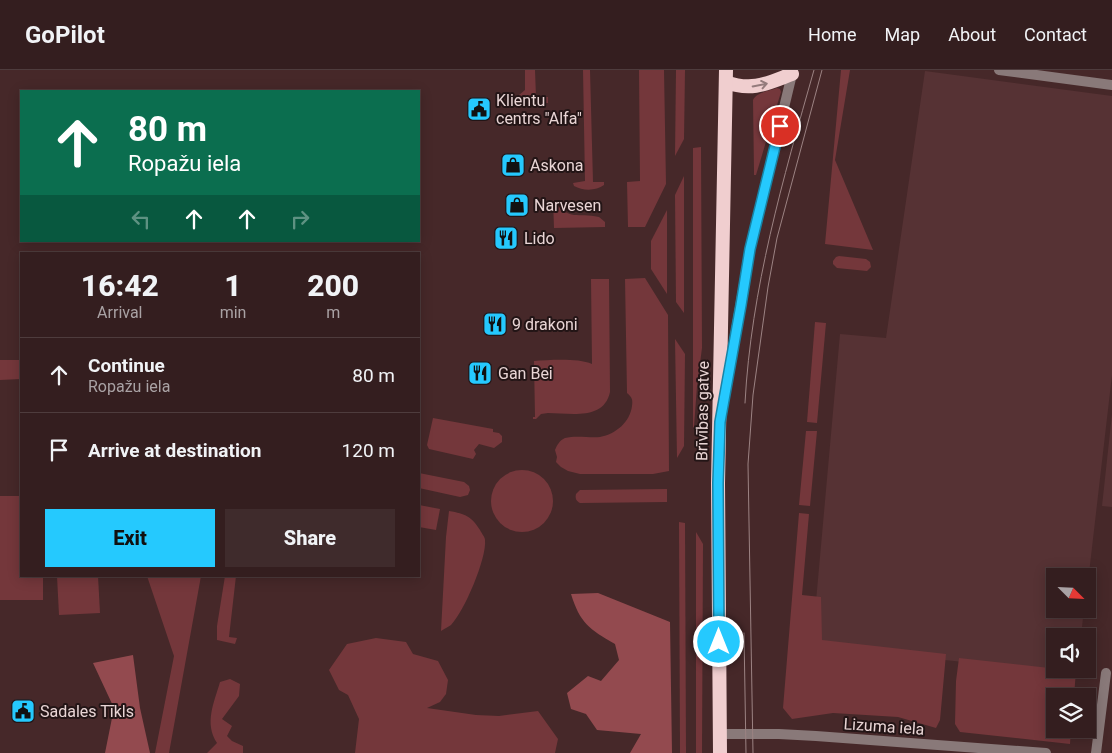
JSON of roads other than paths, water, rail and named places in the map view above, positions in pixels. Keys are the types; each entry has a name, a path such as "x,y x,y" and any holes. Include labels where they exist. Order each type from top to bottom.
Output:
{"highway":[{"path":"726,76 737,86 752,87 768,83 793,72"},
{"name":"Brīvības gatve","path":"720,753 718,483 726,76"}],"street":[{"path":"999,70 1112,85"},
{"path":"720,422 750,249 793,72"},
{"path":"1096,753 1106,673"},
{"name":"Lizuma iela","path":"720,734 816,736 1046,753"}],"tram line":[{"path":"745,403 748,360 761,276 780,193 814,70"},
{"path":"753,753 748,464 753,395 777,238 822,70"},
{"path":"744,633 746,753"}],"place":[{"name":"Klientu centrs \"Alfa\"","path":"479,109"},
{"name":"Askona","path":"513,165"},
{"name":"Narvesen","path":"517,205"},
{"name":"Lido","path":"506,238"},
{"name":"9 drakoni","path":"495,324"},
{"name":"Gan Bei","path":"480,373"},
{"name":"Sadales Tīkls","path":"23,711"}]}
